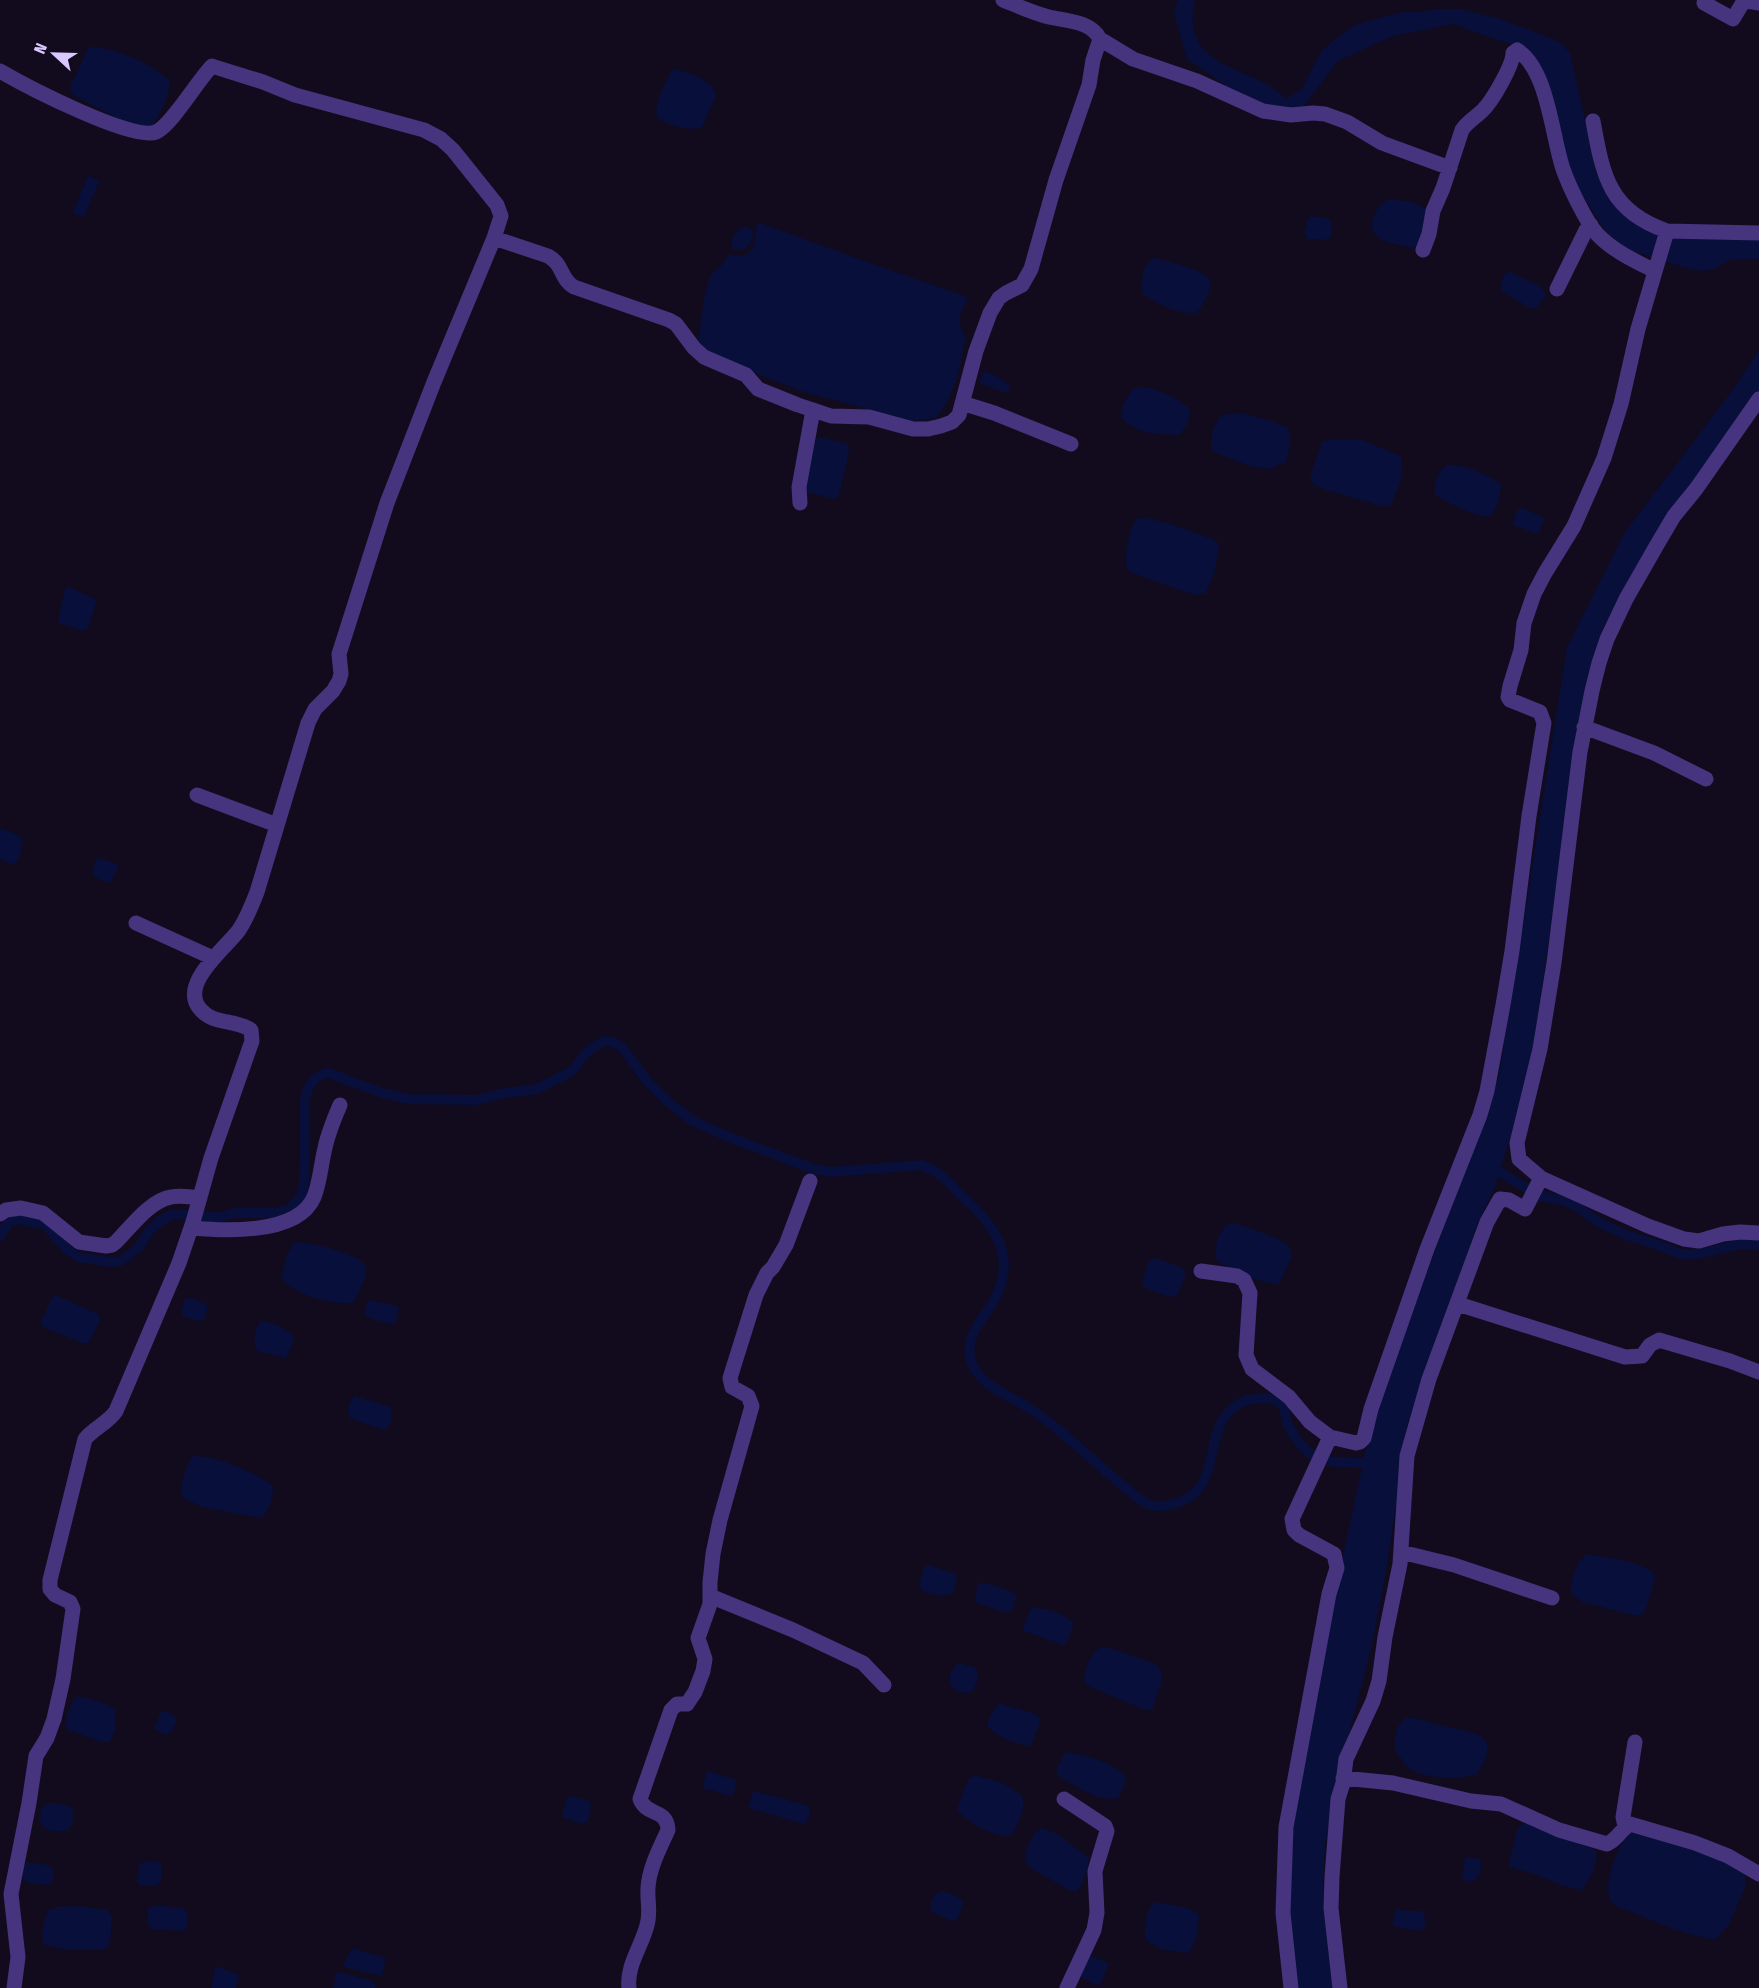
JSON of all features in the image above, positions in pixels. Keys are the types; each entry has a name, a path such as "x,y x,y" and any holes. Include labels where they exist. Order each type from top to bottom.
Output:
{"street":[{"path":"1003,0 1092,28 1100,39 1133,58 1197,81 1263,111 1291,115 1325,114 1347,122 1382,142 1450,168"},
{"path":"1704,3 1733,19 1742,4 1747,1 1759,3"},
{"path":"494,238 555,260 566,281 574,287 676,324 694,348 704,357 746,375 758,389 831,416 869,417 913,429 928,429 952,422 959,415 976,351 990,313 999,298 1022,285 1031,269 1056,180 1089,85 1093,60 1100,39"},
{"path":"1423,250 1429,234 1433,211 1462,130 1487,105 1509,65 1513,52 1517,50 1534,70 1541,85 1563,170 1573,194 1595,232 1608,245 1656,268"},
{"path":"0,71 98,119 138,133 154,133 161,129 212,66 295,95 410,125 441,139 453,150 497,205 501,216 387,503 339,654 341,674 339,681 315,710 308,723 250,911 238,930 213,958 200,977 195,991 195,1002 201,1011 209,1017 245,1026 251,1030 252,1041 179,1263 117,1411 85,1439 70,1497 50,1586 52,1592 70,1602 73,1609 63,1679 54,1719 47,1738 36,1756 11,1894 18,1957 14,1988"},
{"path":"1593,122 1604,175 1623,207 1638,218 1666,235 1759,233"},
{"path":"1557,289 1586,230 1591,225"},
{"path":"1201,1271 1237,1276 1244,1280 1250,1293 1246,1355 1252,1369 1289,1397 1328,1440 1360,1442 1364,1437 1371,1409 1427,1249 1462,1164 1482,1107 1493,1060 1512,951 1529,816 1544,723 1540,712 1510,700 1508,697 1509,686 1521,650 1524,623 1534,594 1574,526 1604,458 1666,235"},
{"path":"1759,399 1696,489 1674,516 1626,599 1607,639 1599,663 1584,727 1540,1049 1517,1143 1519,1159 1540,1180 1648,1226 1684,1239 1699,1241 1723,1234 1759,1233"},
{"path":"962,403 994,413 1071,444"},
{"path":"800,503 799,487 813,410"},
{"path":"1584,727 1654,753 1706,778"},
{"path":"197,795 277,825"},
{"path":"136,923 213,958"},
{"path":"192,1225 217,1230 254,1228 272,1225 306,1211 314,1198 326,1145 340,1105"},
{"path":"1340,1988 1331,1908 1338,1799 1346,1759 1373,1701 1378,1682 1401,1552 1407,1456 1429,1379 1495,1205 1500,1199 1505,1198 1525,1209 1540,1180"},
{"path":"629,1988 628,1981 632,1965 648,1922 650,1875 668,1830 664,1816 642,1805 640,1799 671,1710 677,1704 687,1704 691,1700 703,1671 705,1659 698,1638 710,1604 713,1554 720,1520 752,1406 748,1396 732,1387 730,1378 756,1295 786,1245 810,1181"},
{"path":"0,1214 6,1210 21,1208 43,1213 79,1242 105,1246 112,1245 144,1213 169,1197 199,1201"},
{"path":"1458,1304 1625,1357 1642,1356 1650,1345 1659,1340 1759,1372"},
{"path":"1291,1988 1283,1913 1286,1827 1329,1594 1337,1568 1334,1554 1299,1535 1292,1526 1294,1513 1328,1440"},
{"path":"1401,1552 1454,1565 1552,1598"},
{"path":"710,1596 793,1630 863,1663 884,1685"},
{"path":"1625,1827 1623,1817 1635,1742"},
{"path":"1343,1778 1393,1783 1471,1801 1501,1804 1559,1830 1607,1844 1616,1840 1630,1824 1695,1843 1728,1856 1759,1874"},
{"path":"1064,1799 1105,1826 1107,1831 1095,1871 1097,1913 1094,1930 1067,1988"}],"shaded area":[{"path":"1178,0 1195,0 1193,19 1195,34 1212,56 1269,85 1287,98 1302,89 1322,50 1340,35 1355,25 1402,12 1460,9 1501,19 1560,42 1570,53 1595,170 1611,198 1635,224 1651,233 1682,238 1759,239 1759,259 1729,260 1715,269 1702,271 1614,245 1571,177 1542,73 1515,46 1453,24 1393,36 1338,61 1298,114 1242,97 1187,59 1174,13"},
{"path":"89,47 99,47 132,57 154,68 170,81 166,100 151,129 129,124 74,96 70,91 71,84"},
{"path":"674,69 706,81 714,91 716,96 702,127 691,129 679,127 657,118 660,94"},
{"path":"88,176 99,182 84,217 74,213 74,210"},
{"path":"1387,200 1413,202 1427,210 1419,248 1387,242 1375,233 1372,227 1374,216 1378,208"},
{"path":"1311,216 1328,218 1332,222 1331,236 1327,240 1308,239 1304,232"},
{"path":"757,222 965,296 968,302 962,310 960,320 961,329 966,337 959,369 953,390 936,418 912,421 801,391 740,367 711,353 698,342 705,293 711,275 729,254 738,256 749,252 754,242"},
{"path":"745,227 753,232 750,244 742,250 733,249 734,236 738,230"},
{"path":"1154,258 1185,266 1201,273 1210,281 1210,289 1196,314 1168,308 1143,294 1143,274 1147,264"},
{"path":"1509,271 1541,287 1545,292 1545,297 1535,309 1529,308 1501,290 1503,276"},
{"path":"1759,350 1759,395 1640,561 1601,632 1576,739 1531,1070 1495,1187 1476,1228 1445,1325 1408,1422 1400,1457 1397,1475 1398,1494 1385,1577 1371,1649 1337,1781 1325,1846 1323,1900 1334,1988 1298,1988 1284,1898 1292,1791 1371,1426 1499,1076 1567,647 1625,532 1734,388"},
{"path":"983,371 1005,381 1010,387 1009,392 979,383"},
{"path":"1136,387 1150,388 1164,393 1189,408 1189,421 1180,435 1155,434 1140,430 1121,417 1126,400"},
{"path":"1240,413 1272,421 1288,428 1291,440 1286,462 1270,469 1250,466 1213,452 1211,437 1219,419 1222,415"},
{"path":"815,438 848,444 849,450 839,496 834,499 807,492 804,486"},
{"path":"1362,440 1401,456 1400,482 1390,506 1381,506 1317,487 1311,481 1311,474 1322,442"},
{"path":"1447,465 1475,470 1501,484 1498,502 1492,514 1478,515 1435,495 1437,478"},
{"path":"1522,508 1543,517 1544,521 1537,534 1513,525 1518,509"},
{"path":"1137,518 1156,520 1176,526 1215,540 1219,544 1215,571 1206,593 1195,595 1129,572 1126,560 1127,545 1131,529"},
{"path":"69,587 97,600 88,628 83,631 60,624 58,621 65,589"},
{"path":"0,828 16,834 23,840 19,858 15,864 0,859"},
{"path":"100,858 117,864 118,867 111,882 100,879 92,872 96,860"},
{"path":"1230,1223 1236,1223 1279,1239 1290,1247 1292,1257 1279,1284 1255,1279 1217,1261 1218,1240 1222,1230"},
{"path":"295,1242 333,1249 365,1265 366,1273 360,1291 352,1304 305,1295 296,1291 282,1279 286,1259"},
{"path":"1156,1258 1183,1268 1186,1274 1178,1294 1170,1297 1145,1288 1142,1282 1149,1261"},
{"path":"56,1295 98,1314 101,1319 89,1342 84,1344 43,1327 40,1323 53,1296"},
{"path":"185,1298 197,1300 208,1307 201,1322 183,1316 181,1311"},
{"path":"370,1300 396,1306 399,1309 396,1322 379,1321 364,1314"},
{"path":"261,1321 278,1326 293,1335 294,1341 286,1358 257,1351 255,1335"},
{"path":"355,1396 390,1407 392,1415 388,1428 385,1430 351,1419 348,1407"},
{"path":"193,1456 213,1458 235,1465 273,1486 267,1512 261,1518 202,1507 183,1498 181,1488"},
{"path":"1587,1554 1631,1562 1654,1573 1655,1579 1642,1614 1637,1616 1582,1602 1571,1594 1574,1572"},
{"path":"925,1566 955,1573 957,1577 953,1594 941,1596 922,1591 919,1583"},
{"path":"984,1582 1007,1590 1016,1596 1012,1611 1004,1612 974,1602 978,1584"},
{"path":"1031,1608 1054,1612 1066,1617 1074,1624 1066,1644 1063,1645 1024,1631"},
{"path":"1101,1647 1111,1648 1156,1664 1161,1671 1162,1680 1152,1710 1145,1710 1088,1686 1084,1680 1087,1666 1091,1657"},
{"path":"958,1663 975,1667 978,1679 972,1692 959,1691 951,1685 950,1674"},
{"path":"79,1696 106,1704 115,1710 115,1731 110,1742 102,1742 68,1730 67,1715 73,1700"},
{"path":"998,1703 1035,1714 1039,1718 1039,1725 1031,1746 1008,1740 988,1727 988,1721"},
{"path":"166,1711 175,1716 177,1720 172,1731 167,1735 154,1729 161,1712"},
{"path":"1406,1718 1420,1719 1475,1733 1482,1737 1487,1743 1488,1750 1477,1774 1443,1778 1424,1775 1410,1769 1395,1751 1397,1728"},
{"path":"1065,1752 1098,1760 1114,1767 1126,1777 1118,1798 1095,1796 1058,1776 1056,1770"},
{"path":"707,1771 737,1780 733,1796 702,1788"},
{"path":"975,1775 1003,1783 1022,1795 1022,1811 1012,1835 998,1835 982,1829 957,1809 968,1779"},
{"path":"755,1791 809,1806 809,1817 804,1824 748,1808"},
{"path":"570,1796 589,1801 591,1805 588,1821 583,1824 564,1818 562,1815 567,1798"},
{"path":"47,1803 71,1807 74,1816 69,1830 54,1831 42,1825 40,1815"},
{"path":"1525,1823 1596,1850 1595,1865 1582,1890 1563,1886 1538,1875 1510,1867 1518,1827"},
{"path":"1041,1828 1056,1833 1089,1858 1085,1877 1076,1892 1030,1868 1025,1861 1029,1843"},
{"path":"1630,1833 1727,1861 1746,1875 1745,1888 1729,1925 1716,1939 1684,1933 1614,1905 1608,1890 1609,1879 1615,1857"},
{"path":"1465,1857 1479,1859 1482,1862 1479,1876 1473,1881 1467,1881 1462,1877"},
{"path":"143,1862 157,1862 162,1865 161,1880 157,1885 141,1886 137,1882 139,1865"},
{"path":"23,1864 45,1864 54,1869 52,1882 49,1885 27,1883 21,1873"},
{"path":"943,1891 964,1902 957,1920 953,1921 931,1912 932,1899"},
{"path":"1156,1902 1184,1907 1199,1915 1195,1940 1187,1953 1160,1949 1145,1939 1148,1913"},
{"path":"154,1905 182,1908 188,1912 187,1926 183,1931 151,1929 147,1923 148,1908"},
{"path":"79,1906 107,1910 112,1916 110,1943 104,1950 68,1950 44,1945 43,1927 49,1910 56,1907"},
{"path":"1396,1910 1422,1911 1425,1920 1424,1927 1406,1929 1392,1924"},
{"path":"352,1948 386,1958 382,1976 344,1967"},
{"path":"1089,1955 1109,1963 1100,1986 1079,1977"},
{"path":"217,1966 239,1975 236,1988 211,1988"},
{"path":"340,1972 372,1981 375,1988 333,1988 336,1973"}],"waterway":[{"path":"0,1236 9,1222 17,1219 44,1224 68,1250 78,1257 111,1262 120,1261 128,1256 139,1247 149,1231 160,1221 173,1214 220,1217 234,1213 273,1213 290,1209 302,1196 305,1098 310,1084 319,1076 329,1073 382,1093 409,1099 477,1100 537,1089 572,1071 587,1052 595,1046 604,1041 613,1042 622,1047 648,1082 673,1106 693,1121 731,1138 814,1169 831,1172 922,1165 942,1176 979,1212 988,1224 996,1236 1004,1261 999,1289 970,1344 969,1352 974,1369 992,1387 1046,1420 1126,1489 1150,1505 1164,1506 1190,1497 1200,1486 1207,1473 1219,1428 1226,1414 1238,1404 1249,1400 1263,1398 1281,1403 1294,1436 1306,1450 1315,1456 1338,1462 1377,1464"},
{"path":"1489,1165 1539,1196 1562,1200 1576,1206 1598,1222 1629,1236 1678,1253 1687,1255 1740,1244 1759,1245"}]}
